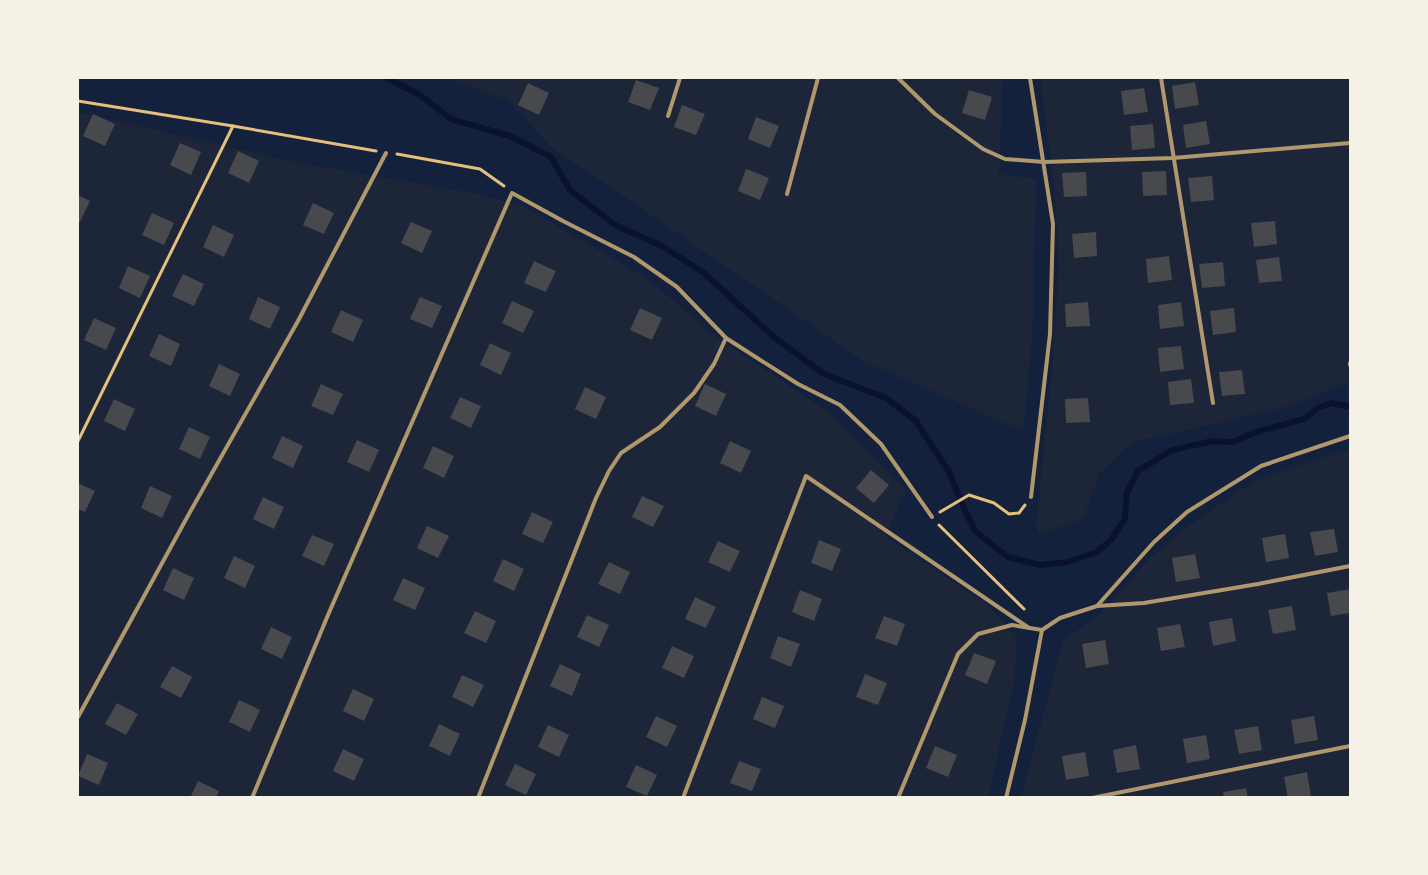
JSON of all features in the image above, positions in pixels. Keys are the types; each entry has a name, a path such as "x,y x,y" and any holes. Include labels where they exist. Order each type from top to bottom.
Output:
{"lane":[{"path":"668,116 680,78"},
{"path":"788,194 818,78"},
{"path":"898,78 935,114 983,149 1005,159 1044,162 1173,158 1350,143"},
{"path":"1030,78 1053,224 1050,334 1031,497"},
{"path":"1161,78 1214,403"},
{"path":"78,717 190,512 298,321 386,153"},
{"path":"252,798 332,606 512,193 634,257 677,287 726,338 798,384 840,405 881,444 932,517"},
{"path":"478,798 592,507 609,471 621,453 660,427 694,393 714,364 726,338"},
{"path":"1097,606 1154,542 1188,512 1262,466 1350,436"},
{"path":"683,798 806,476 1029,628"},
{"path":"898,798 958,654 978,634 1012,626 1042,630 1060,618 1097,606 1153,601 1258,584 1350,566"},
{"path":"1006,798 1025,720 1042,630"},
{"path":"1092,798 1350,746"}],"path":[{"path":"78,101 480,169 512,193"},
{"path":"78,441 233,126"},
{"path":"1026,611 932,517 969,495 994,503 1009,514 1019,513 1031,497"}],"shaded area":[{"path":"448,78 1003,78 999,174 1036,179 1033,320 1024,431 865,362 550,146 510,102"},
{"path":"1040,78 1350,78 1350,382 1285,407 1134,441 1099,474 1084,518 1040,535 1036,527 1052,369 1059,265 1055,191"},
{"path":"78,112 300,163 479,194 524,207 647,278 711,333 830,413 905,489 886,537 989,606 1016,636 1015,676 988,797 78,798"},
{"path":"1350,449 1350,797 1021,798 1063,640 1097,617 1151,557 1191,524 1257,479"}],"building":[{"path":"636,80 659,88 650,110 628,102"},
{"path":"1195,82 1199,105 1175,109 1172,86"},
{"path":"528,83 549,93 539,115 518,105"},
{"path":"1144,88 1148,112 1124,115 1121,91"},
{"path":"969,90 992,97 985,120 962,113"},
{"path":"682,105 705,114 696,135 674,127"},
{"path":"93,114 115,124 105,146 83,136"},
{"path":"756,117 779,126 770,148 748,139"},
{"path":"1206,121 1210,144 1186,148 1183,125"},
{"path":"1153,124 1155,148 1132,150 1130,126"},
{"path":"180,143 201,152 191,175 170,165"},
{"path":"238,151 259,161 249,183 228,173"},
{"path":"746,169 769,178 760,200 738,191"},
{"path":"1166,171 1167,195 1143,196 1142,172"},
{"path":"1086,172 1087,196 1064,197 1062,173"},
{"path":"1212,176 1214,200 1191,202 1188,178"},
{"path":"78,195 90,201 80,222 78,221"},
{"path":"313,203 334,213 324,234 303,225"},
{"path":"152,213 174,223 164,245 142,235"},
{"path":"1275,221 1277,244 1254,247 1251,223"},
{"path":"411,222 432,231 422,253 401,243"},
{"path":"213,225 234,235 224,257 203,247"},
{"path":"1096,232 1097,256 1074,258 1072,234"},
{"path":"1169,256 1172,280 1148,283 1146,259"},
{"path":"1279,257 1282,281 1259,283 1256,260"},
{"path":"534,261 556,271 546,292 524,283"},
{"path":"1223,262 1225,286 1202,288 1199,264"},
{"path":"128,266 150,276 140,298 119,288"},
{"path":"183,274 204,284 194,306 172,296"},
{"path":"258,297 280,307 270,329 249,319"},
{"path":"420,297 442,306 432,328 410,319"},
{"path":"512,301 534,311 523,333 502,323"},
{"path":"1088,302 1090,326 1066,327 1065,304"},
{"path":"1181,302 1184,326 1160,329 1158,305"},
{"path":"640,308 662,318 652,340 630,330"},
{"path":"1234,308 1236,332 1213,335 1210,311"},
{"path":"341,310 363,320 353,342 331,332"},
{"path":"94,318 116,328 106,350 84,340"},
{"path":"159,334 180,344 171,366 149,356"},
{"path":"490,343 511,353 501,375 480,365"},
{"path":"1181,346 1184,369 1160,372 1158,348"},
{"path":"219,364 240,374 230,396 209,386"},
{"path":"1242,370 1245,394 1222,396 1219,372"},
{"path":"1191,379 1194,403 1170,405 1168,382"},
{"path":"321,384 343,394 333,415 311,406"},
{"path":"705,384 726,394 716,416 695,406"},
{"path":"585,387 606,397 596,419 575,409"},
{"path":"460,397 481,406 471,428 450,418"},
{"path":"1088,398 1090,422 1066,423 1065,399"},
{"path":"114,399 135,409 125,431 104,421"},
{"path":"189,427 210,437 200,459 179,449"},
{"path":"282,436 303,446 293,468 272,458"},
{"path":"357,440 379,450 369,472 347,462"},
{"path":"730,441 751,451 741,473 720,463"},
{"path":"433,446 454,456 444,478 423,468"},
{"path":"871,470 889,485 874,503 856,488"},
{"path":"78,483 95,491 85,512 78,509"},
{"path":"150,486 172,496 162,518 141,508"},
{"path":"642,496 664,506 653,527 632,517"},
{"path":"263,497 284,507 274,529 253,519"},
{"path":"532,512 553,522 543,543 522,534"},
{"path":"427,526 449,536 438,558 417,548"},
{"path":"1334,529 1338,552 1315,556 1310,532"},
{"path":"1285,534 1289,558 1266,562 1262,538"},
{"path":"312,535 334,544 324,566 302,556"},
{"path":"819,540 841,549 832,571 811,563"},
{"path":"718,541 740,551 730,572 708,562"},
{"path":"1195,554 1200,578 1176,582 1172,558"},
{"path":"234,556 255,566 245,588 224,578"},
{"path":"503,559 524,569 514,591 493,581"},
{"path":"609,562 630,572 620,594 598,584"},
{"path":"173,568 194,578 184,600 163,590"},
{"path":"403,578 425,588 415,610 393,600"},
{"path":"1350,589 1350,613 1331,616 1327,593"},
{"path":"800,590 822,599 814,621 792,612"},
{"path":"695,597 716,607 706,628 685,619"},
{"path":"1292,606 1296,630 1273,634 1268,610"},
{"path":"475,611 496,621 486,643 464,633"},
{"path":"587,615 609,625 599,647 577,637"},
{"path":"884,616 905,624 897,646 875,638"},
{"path":"1232,618 1236,641 1213,646 1209,622"},
{"path":"1180,624 1185,647 1161,651 1157,628"},
{"path":"271,627 292,637 282,659 261,649"},
{"path":"778,636 800,644 791,667 770,658"},
{"path":"1105,640 1109,664 1086,668 1082,644"},
{"path":"672,646 694,656 684,678 662,668"},
{"path":"974,653 996,661 987,684 965,675"},
{"path":"560,664 581,674 572,696 550,686"},
{"path":"172,666 192,677 181,698 160,687"},
{"path":"865,674 887,683 878,705 856,697"},
{"path":"462,675 484,685 473,707 452,697"},
{"path":"353,689 374,699 364,721 343,711"},
{"path":"762,697 784,706 775,728 753,719"},
{"path":"239,700 260,710 250,732 229,722"},
{"path":"117,703 138,714 126,735 105,724"},
{"path":"656,716 677,726 667,747 646,737"},
{"path":"1314,716 1318,740 1295,744 1291,720"},
{"path":"439,724 460,734 450,756 429,746"},
{"path":"548,725 569,735 559,757 538,747"},
{"path":"1258,726 1262,750 1239,754 1234,730"},
{"path":"1206,735 1210,759 1187,763 1183,739"},
{"path":"1136,745 1140,769 1117,773 1113,750"},
{"path":"935,746 957,755 948,777 926,768"},
{"path":"343,749 364,759 354,781 333,771"},
{"path":"1085,752 1089,776 1066,780 1062,756"},
{"path":"87,754 108,763 99,785 78,776"},
{"path":"739,761 761,769 752,791 730,783"},
{"path":"515,764 536,774 526,795 505,785"},
{"path":"636,765 657,775 647,796 626,787"},
{"path":"1307,772 1311,796 1288,798 1284,777"},
{"path":"198,781 219,791 216,798 190,798"},
{"path":"1246,788 1248,798 1224,798 1223,792"}],"waterway":[{"path":"387,78 420,95 451,119 510,136 551,157 570,190 615,225 660,245 703,272 775,338 824,374 886,398 916,421 949,472 976,532 1008,557 1040,565 1067,562 1097,552 1111,540 1125,519 1127,492 1138,471 1172,450 1213,441 1232,442 1256,432 1304,419 1318,408 1331,403 1350,407"}]}
